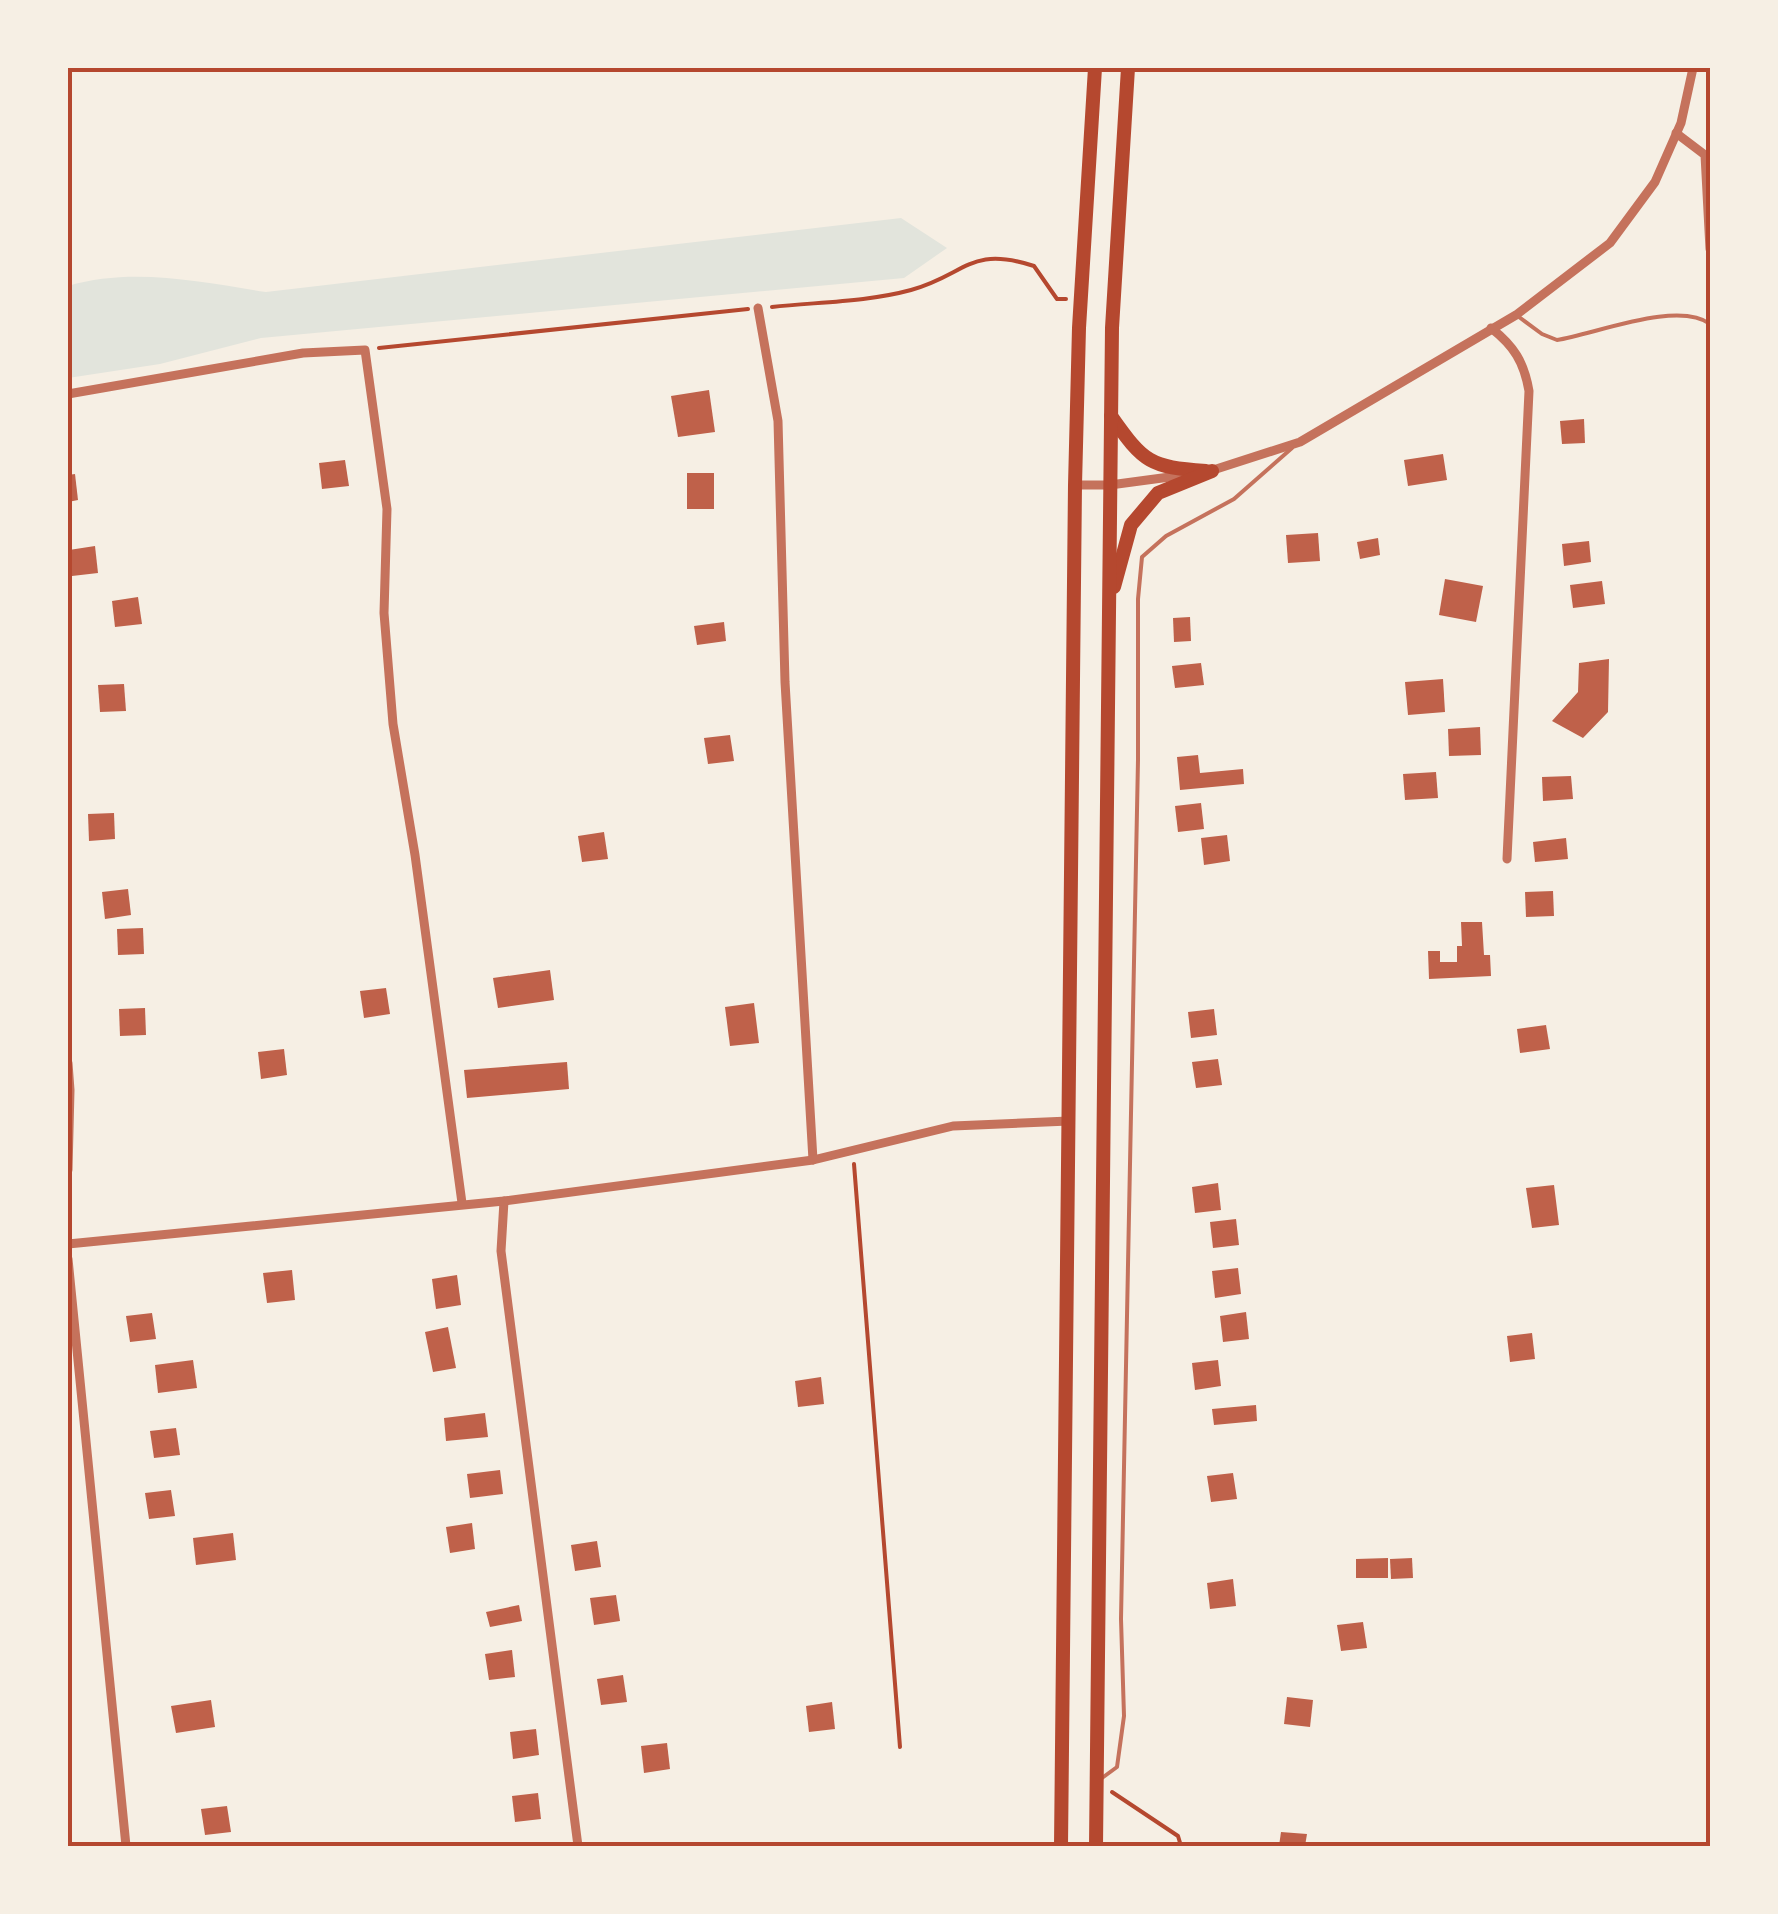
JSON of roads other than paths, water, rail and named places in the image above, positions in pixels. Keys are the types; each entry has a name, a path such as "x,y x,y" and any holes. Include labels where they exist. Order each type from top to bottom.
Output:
{"main road":[{"path":"1061,1846 1078,328 1095,68"},
{"path":"1096,1846 1110,416 1128,68"},
{"path":"1110,416 1134,450 1161,468 1212,471"},
{"path":"1109,604 1131,525 1158,493 1212,471"}],"street":[{"path":"1076,486 1110,478 1212,471 1300,442 1516,314 1610,243 1655,182 1676,134 1693,68"},
{"path":"1676,134 1705,155 1710,249"},
{"path":"758,308 768,350 778,437 786,700 813,1160"},
{"path":"1491,328 1511,344 1524,366 1530,390 1507,860"},
{"path":"68,394 304,353 365,350 387,509 384,613 393,724 462,1204"},
{"path":"68,1063 68,1170"},
{"path":"68,1244 504,1202 813,1160 953,1126 1069,1121"},
{"path":"504,1202 502,1251 578,1846"},
{"path":"68,1260 126,1846"}],"lane":[{"path":"1516,314 1556,340 1673,316 1704,319 1710,324"},
{"path":"1097,1782 1117,1767 1124,1716 1121,1599 1138,599 1142,556 1166,536 1234,500 1300,442"}]}
